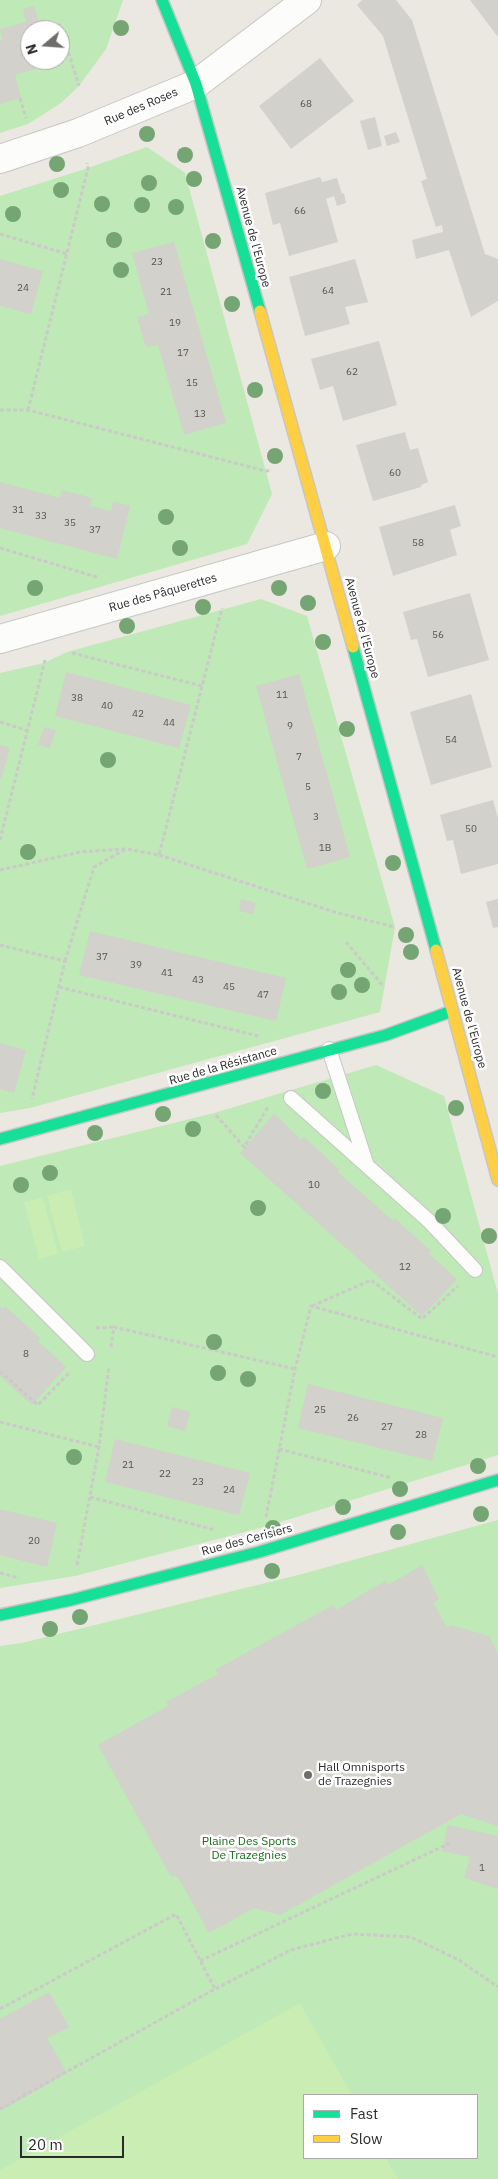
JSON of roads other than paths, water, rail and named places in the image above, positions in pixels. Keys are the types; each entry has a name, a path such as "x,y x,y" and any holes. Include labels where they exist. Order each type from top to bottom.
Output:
{"street":[{"path":"162,0 196,84"},
{"name":"Rue des Roses","path":"0,159 78,133 196,84 307,0"},
{"name":"Avenue de l'Europe","path":"196,84 326,546 498,1180"},
{"name":"Rue des Pâquerettes","path":"0,639 326,546"},
{"name":"Rue de la Résistance","path":"0,1139 205,1086 330,1049 386,1035 452,1011"},
{"name":"Rue des Cerisiers","path":"0,1615 71,1600 259,1552 498,1480"}],"lane":[{"path":"330,1049 366,1164"},
{"path":"291,1098 429,1221 475,1270"},
{"path":"0,1267 86,1354"}],"place":[{"name":"Hall Omnisports de Trazegnies","path":"308,1775"}],"park label":[{"name":"Plaine Des Sports De Trazegnies","path":"249,1849"}]}
